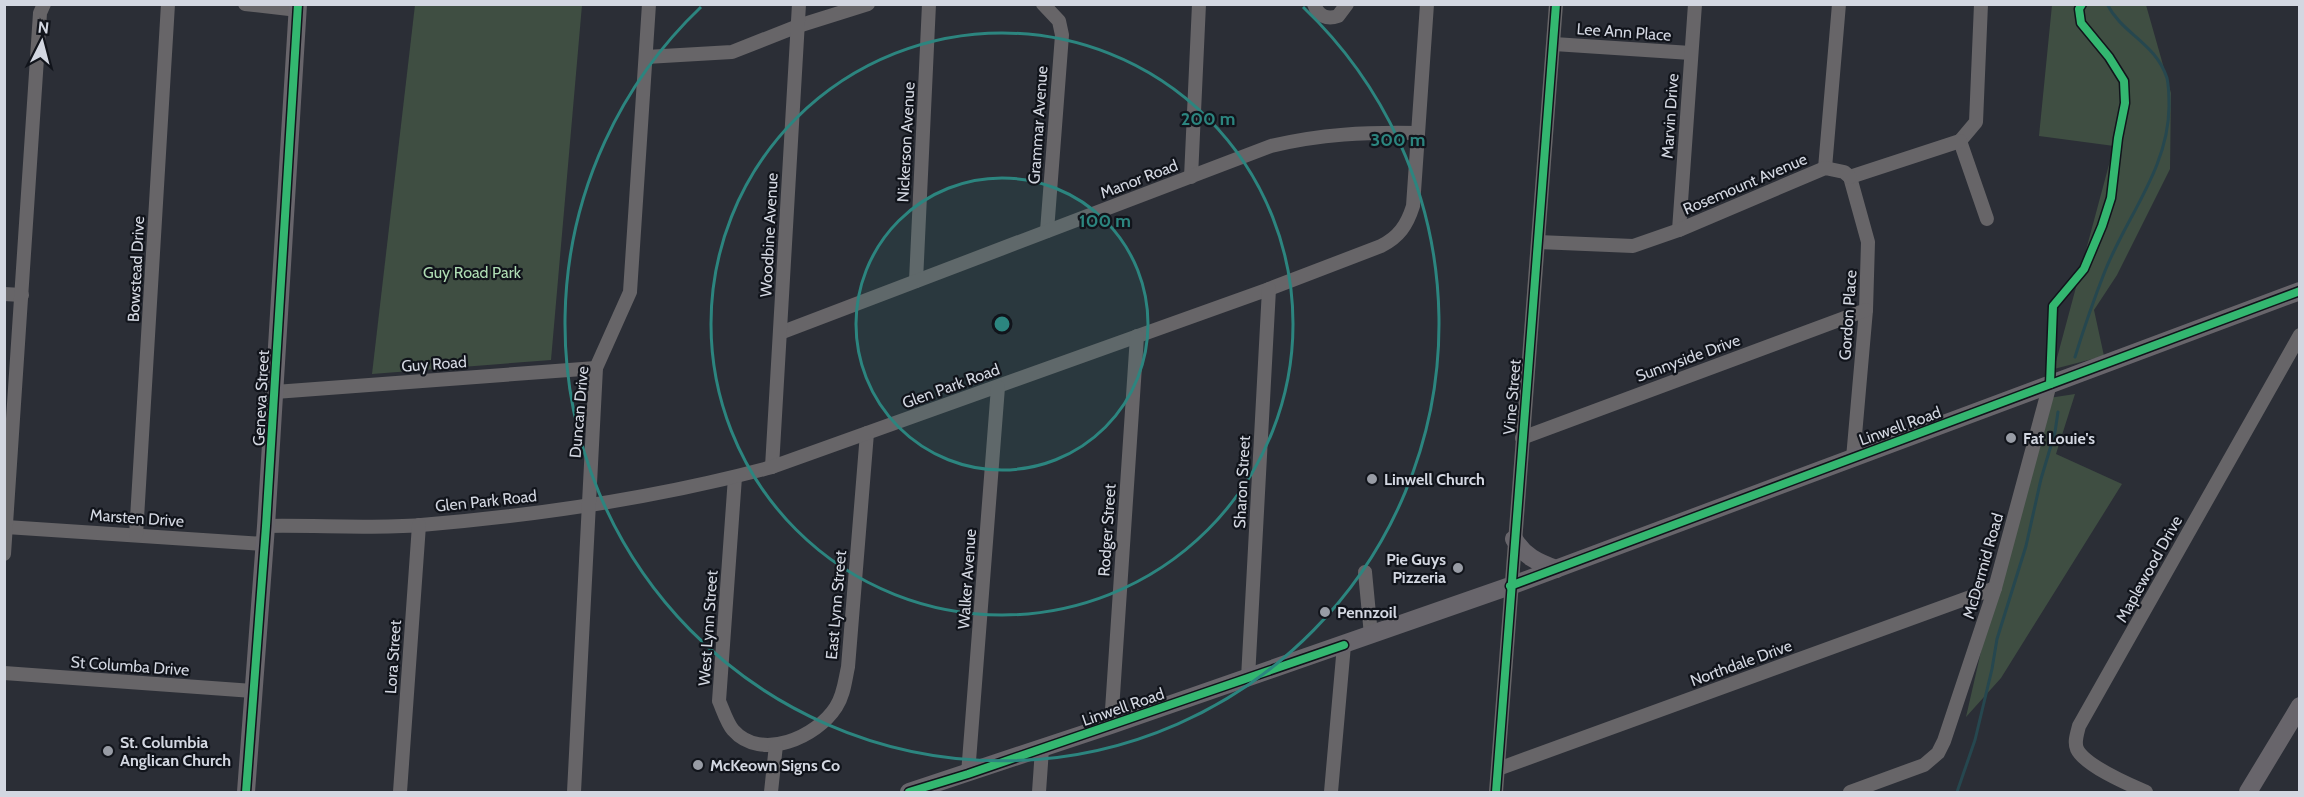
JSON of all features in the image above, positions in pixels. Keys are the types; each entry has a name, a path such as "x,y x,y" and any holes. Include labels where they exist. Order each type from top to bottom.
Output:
{"main road":[{"name":"Geneva Street","path":"246,792 266,535 298,7"},
{"name":"Linwell Road","path":"915,791 1510,586 2300,291"},
{"path":"1514,539 1525,555 1556,569"},
{"path":"2248,792 2300,706"}],"street":[{"name":"Bowstead Drive","path":"136,535 168,4"},
{"path":"245,4 298,7"},
{"name":"Duncan Drive","path":"574,792 596,368 630,291 648,4"},
{"name":"Woodbine Avenue","path":"772,467 799,4"},
{"path":"646,57 732,52 798,26 868,4"},
{"name":"Nickerson Avenue","path":"916,280 929,4"},
{"name":"Grammar Avenue","path":"1042,4 1059,21 1062,35 1047,231"},
{"path":"1191,177 1199,4"},
{"path":"1314,4 1323,16 1334,18 1342,13 1347,4"},
{"name":"Vine Street","path":"1496,792 1556,4"},
{"name":"Marvin Drive","path":"1679,230 1695,4"},
{"path":"1825,168 1839,4"},
{"path":"1850,177 1960,141 1976,122 1981,4"},
{"name":"Glen Park Road","path":"266,535 419,525 589,507 735,477 772,467 998,387 1269,289 1394,240 1408,222 1413,206 1426,5"},
{"path":"4,554 42,8"},
{"name":"Lee Ann Place","path":"1554,44 1691,53"},
{"name":"Manor Road","path":"780,333 1271,146 1362,132 1418,133"},
{"path":"1960,141 1987,219"},
{"name":"Rosemount Avenue","path":"1538,242 1633,246 1679,230 1825,168 1844,172 1850,177"},
{"name":"Gordon Place","path":"1850,177 1868,242 1866,310 1853,458"},
{"name":"Sharon Street","path":"1248,678 1269,289"},
{"path":"4,294 22,295"},
{"name":"Sunnyside Drive","path":"1522,438 1866,310"},
{"name":"Maplewood Drive","path":"2146,792 2112,777 2081,756 2076,748 2079,726 2300,335"},
{"name":"Rodger Street","path":"1111,725 1137,336"},
{"name":"Guy Road","path":"274,392 596,368"},
{"name":"McDermid Road","path":"1850,792 1924,765 1938,753 1944,741 1995,588 2050,384"},
{"name":"Walker Avenue","path":"968,774 998,387"},
{"name":"East Lynn Street","path":"776,745 803,735 827,719 844,689 848,667 867,433"},
{"name":"West Lynn Street","path":"735,477 719,701 733,730 754,745 776,745"},
{"name":"Lora Street","path":"400,792 419,525"},
{"name":"Marsten Drive","path":"6,527 136,535 266,535"},
{"path":"1365,572 1371,635"},
{"name":"Northdale Drive","path":"1498,769 1995,588"},
{"path":"1331,792 1344,645"},
{"name":"St Columba Drive","path":"4,673 253,691"},
{"path":"771,792 776,745"},
{"path":"1039,792 1042,749"}],"green space":[{"name":"Guy Road Park","path":"415,5 582,5 551,360 372,374"},
{"path":"2052,5 2146,5 2171,93 2170,169 2117,275 2094,310 2104,356 2054,369 2114,146 2039,136"},
{"path":"2075,394 2056,454 2122,484 2001,678 1966,717 2024,464 2049,398"}],"waterway":[{"path":"2075,357 2105,271 2155,171 2167,128 2169,106 2169,88 2162,66 2147,47 2121,24 2107,4"},
{"path":"1957,792 1975,740 1997,639 2026,546 2058,412"}],"cycle path":[{"path":"246,792 266,526 298,4"},
{"path":"1496,792 1556,4"},
{"path":"2050,384 2053,306 2084,269 2102,226 2111,198 2118,138 2125,103 2124,81 2109,57 2081,23 2079,9 2082,4"},
{"path":"1510,586 2300,291"},
{"path":"909,792 968,774 1344,645"}],"place":[{"name":"Fat Louie's","path":"2011,438"},
{"name":"Linwell Church","path":"1372,479"},
{"name":"Pie Guys Pizzeria","path":"1458,568"},
{"name":"Pennzoil","path":"1325,612"},
{"name":"St. Columbia Anglican Church","path":"108,751"},
{"name":"McKeown Signs Co","path":"698,765"}]}
